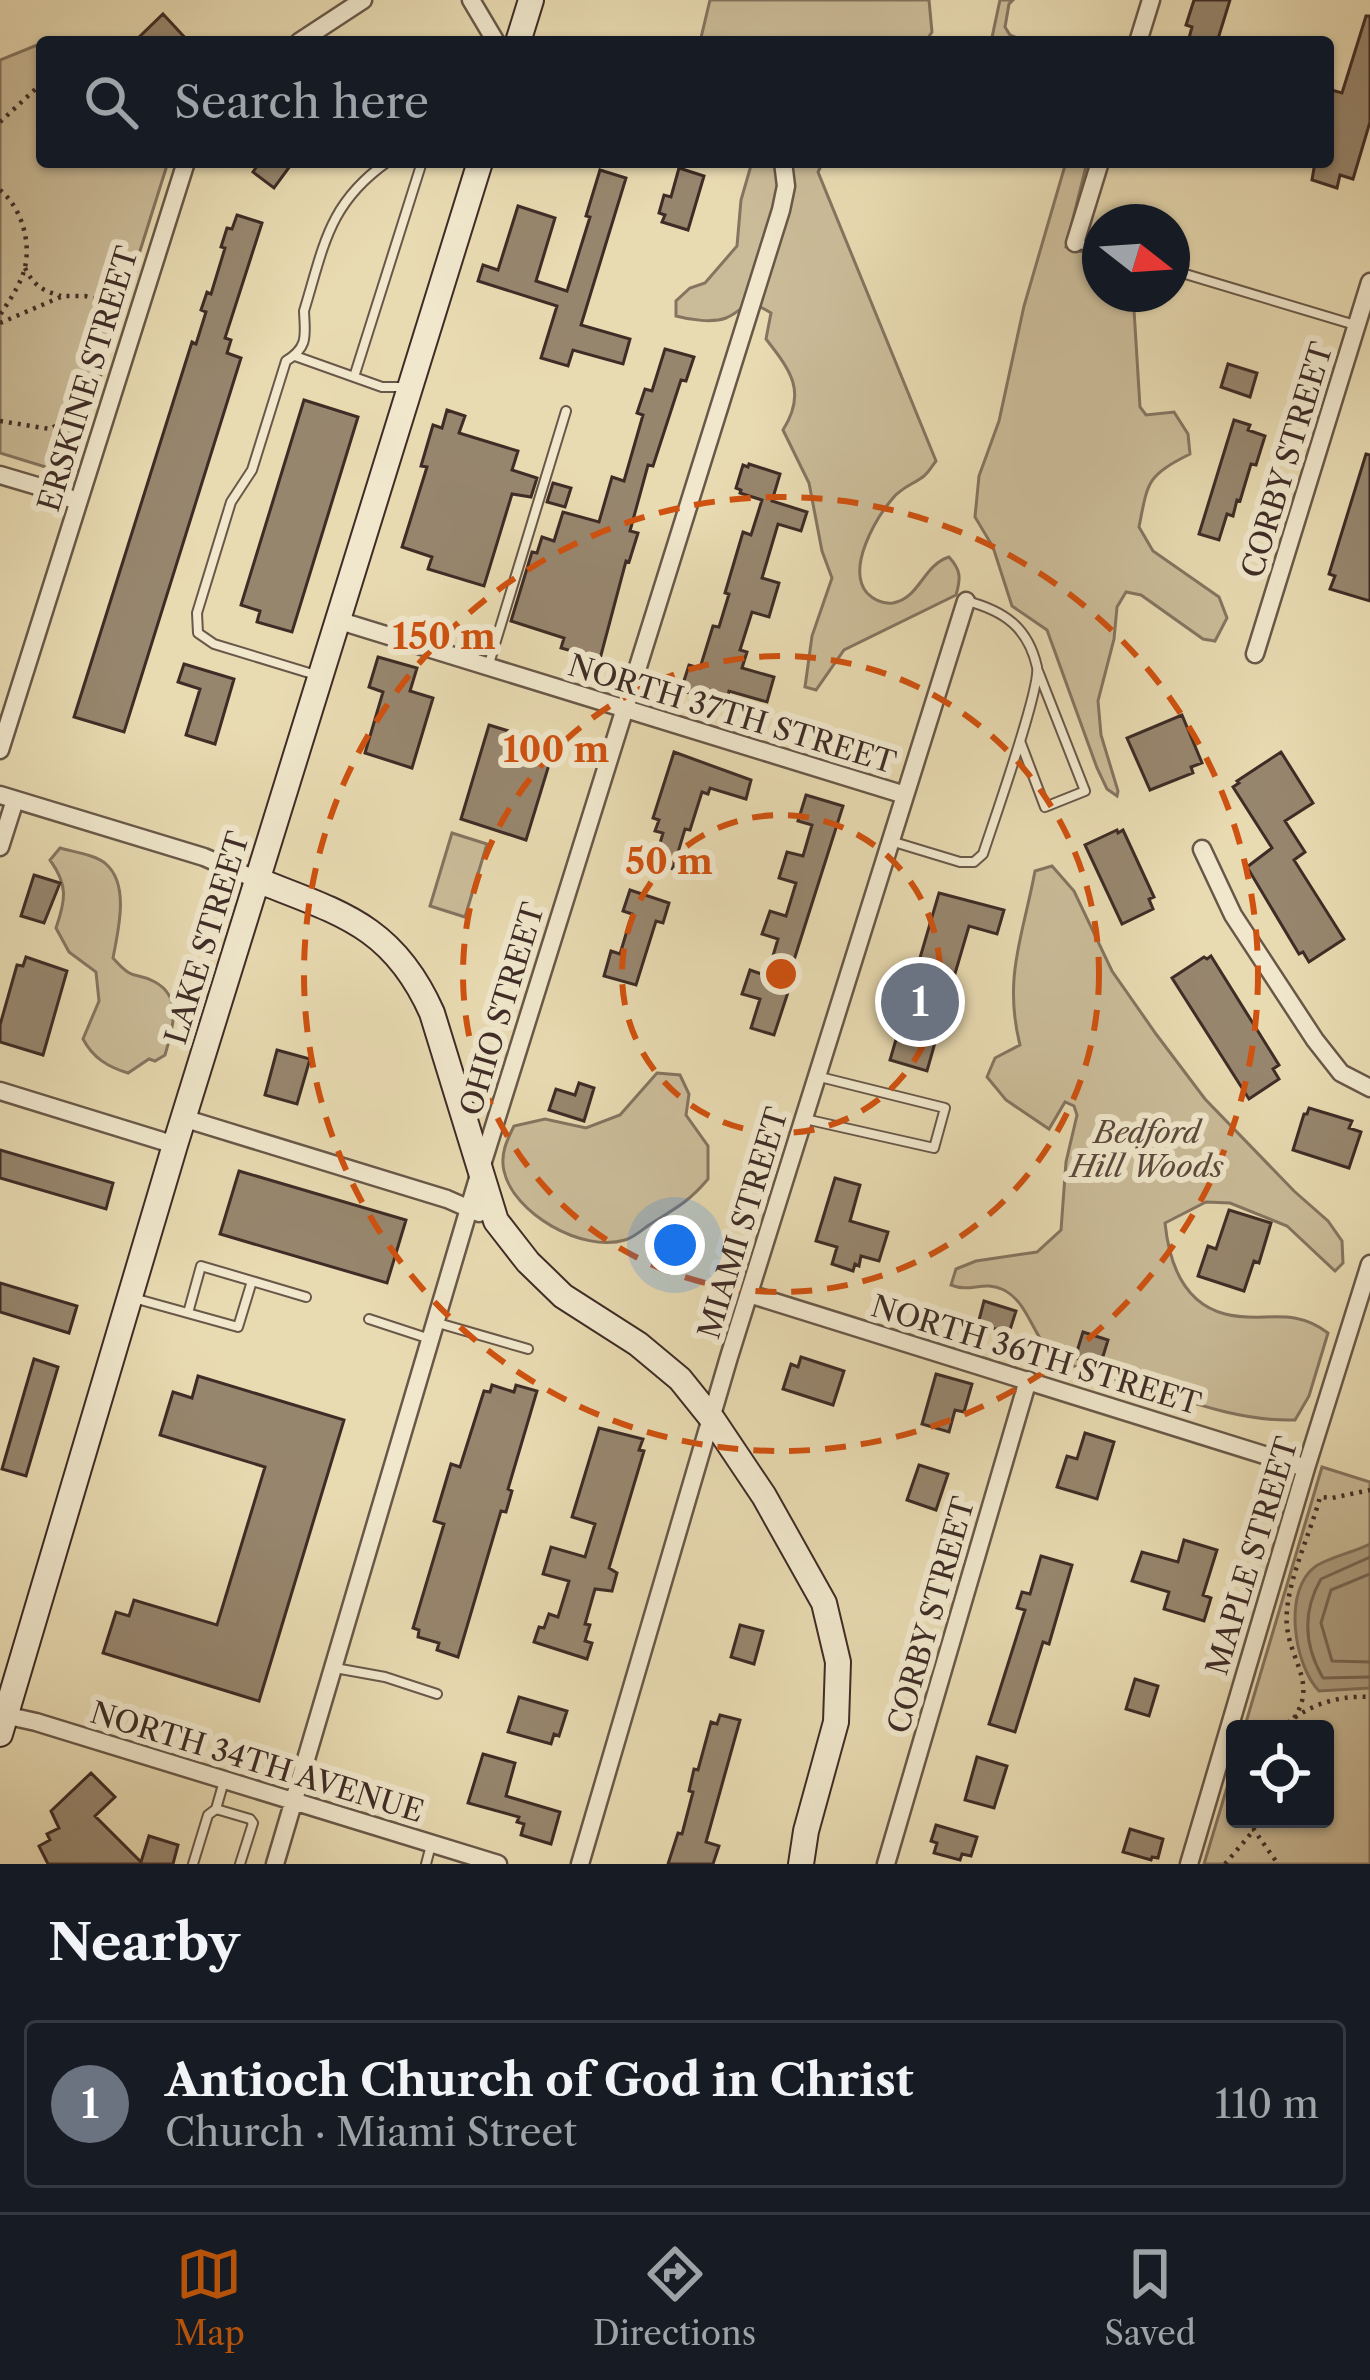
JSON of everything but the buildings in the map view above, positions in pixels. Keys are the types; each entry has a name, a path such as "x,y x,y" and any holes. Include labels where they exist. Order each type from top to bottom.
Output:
{"main road":[{"path":"520,36 531,0"},
{"name":"LAKE STREET","path":"2,1721 175,1144 478,168"},
{"path":"256,880 350,918 376,934 406,965 432,1013 496,1222 553,1288 638,1344 680,1379 713,1420 802,1560 830,1622 838,1662 836,1722 801,1864"}],"street":[{"path":"308,36 363,0"},
{"path":"471,0 492,36"},
{"path":"1140,36 1151,0"},
{"name":"ERSKINE STREET","path":"0,750 184,168"},
{"name":"OHIO STREET","path":"275,1864 481,1168 781,210 787,186 784,168"},
{"path":"1075,243 1098,168"},
{"name":"CORBY STREET","path":"1255,654 1363,328 1370,282"},
{"path":"0,475 78,502"},
{"name":"MIAMI STREET","path":"580,1864 749,1294 966,601"},
{"name":"NORTH 37TH STREET","path":"337,620 904,795"},
{"path":"0,848 8,798 204,857 256,880"},
{"path":"1202,849 1233,915 1327,1057 1341,1072 1370,1088"},
{"path":"0,1091 175,1144"},
{"path":"183,1118 447,1198 496,1222"},
{"name":"MAPLE STREET","path":"1189,1864 1370,1264"},
{"name":"NORTH 36TH STREET","path":"749,1294 1306,1468"},
{"name":"CORBY STREET","path":"886,1864 1028,1381"},
{"name":"NORTH 34TH AVENUE","path":"2,1721 36,1722 498,1864"}],"lane":[{"path":"320,676 214,644 198,633 196,621 231,502 253,470 286,361 303,343 304,311 335,215 352,190 380,168"},
{"path":"354,377 420,168"},
{"path":"1075,243 1082,245"},
{"path":"1190,275 1363,328"},
{"path":"295,356 382,387 410,386"},
{"path":"488,667 566,411"},
{"path":"966,601 998,610 1024,635 1085,791 1045,807 1019,740"},
{"path":"890,841 960,862 974,862 983,854 1038,670"},
{"path":"804,1119 934,1148 945,1108 817,1076"},
{"path":"188,1313 201,1266 307,1297"},
{"path":"130,1297 238,1327 252,1281"},
{"path":"369,1319 528,1349"},
{"path":"333,1668 385,1677 437,1694"},
{"path":"194,1864 208,1815 216,1809 225,1780"},
{"path":"216,1809 253,1823 240,1864"},
{"path":"426,1864 432,1844"}],"path":[{"path":"0,122 36,89"},
{"path":"0,190 21,220 26,241 25,268 0,315"},
{"path":"25,268 32,283 45,291 124,306"},
{"path":"0,323 63,296"},
{"path":"0,421 50,430 61,422 64,410 90,418"},
{"path":"1294,1718 1303,1705 1304,1684 1286,1623 1320,1497 1370,1490"},
{"path":"1292,1720 1309,1708 1346,1696 1370,1697"},
{"path":"1225,1864 1254,1830 1278,1864"}],"green space":[{"path":"710,0 929,0 932,32 929,36 701,36"},
{"path":"1000,0 1013,0 1005,27 1012,36 992,36"},
{"path":"36,45 36,168 166,168 73,464 66,469 0,453 0,60"},
{"path":"750,168 820,168 936,461 924,476 897,494 879,518 862,557 861,583 873,598 893,603 909,595 933,567 949,557 959,574 956,595 844,650 816,690 805,687 812,636 832,578 809,483 783,430 795,393 789,372 766,339 771,313 750,305 721,320 676,316 676,301 690,288 705,283 737,246 741,200"},
{"path":"1064,168 1086,168 1066,247 1082,252 1082,312 1134,312 1140,407 1146,415 1174,412 1188,434 1190,454 1151,482 1139,527 1153,551 1219,597 1227,618 1215,641 1203,639 1141,595 1126,592 1117,607 1098,701 1101,735 1117,796 1107,789 1097,768 1047,630 1012,606 993,547 975,517 979,476 999,421 1024,306"},
{"path":"452,833 487,844 465,917 430,906"},
{"path":"60,848 97,858 113,873 120,909 113,958 130,973 164,989 173,1006 165,1055 128,1073 102,1061 83,1039 99,1001 96,972 69,952 56,928 64,892 50,860"},
{"name":"Bedford Hill Woods","path":"1052,866 1074,891 1112,971 1205,1099 1328,1221 1342,1241 1343,1263 1335,1271 1287,1226 1230,1203 1206,1202 1165,1223 1175,1266 1198,1301 1239,1317 1302,1320 1328,1333 1309,1396 1295,1420 1233,1414 1082,1369 1047,1348 1020,1304 1004,1290 951,1285 956,1269 976,1261 1037,1252 1061,1230 1066,1162 1077,1115 1074,1106 1065,1102 1049,1129 1006,1100 987,1077 995,1058 1020,1045 1013,998 1017,957 1035,871"},
{"path":"657,1073 680,1075 689,1094 686,1115 708,1146 708,1179 680,1205 625,1240 589,1241 535,1215 510,1187 504,1171 505,1147 514,1126 545,1119 586,1128 620,1115"},
{"path":"1322,1467 1370,1482 1370,1864 1204,1864 1226,1791 1226,1828 1334,1828 1334,1720 1247,1720"}],"water":[{"path":"1370,1544 1370,1688 1319,1691 1298,1646 1295,1609 1299,1592 1316,1566"}],"place":[{"name":"Antioch Church of God in Christ","path":"920,1002"}]}
